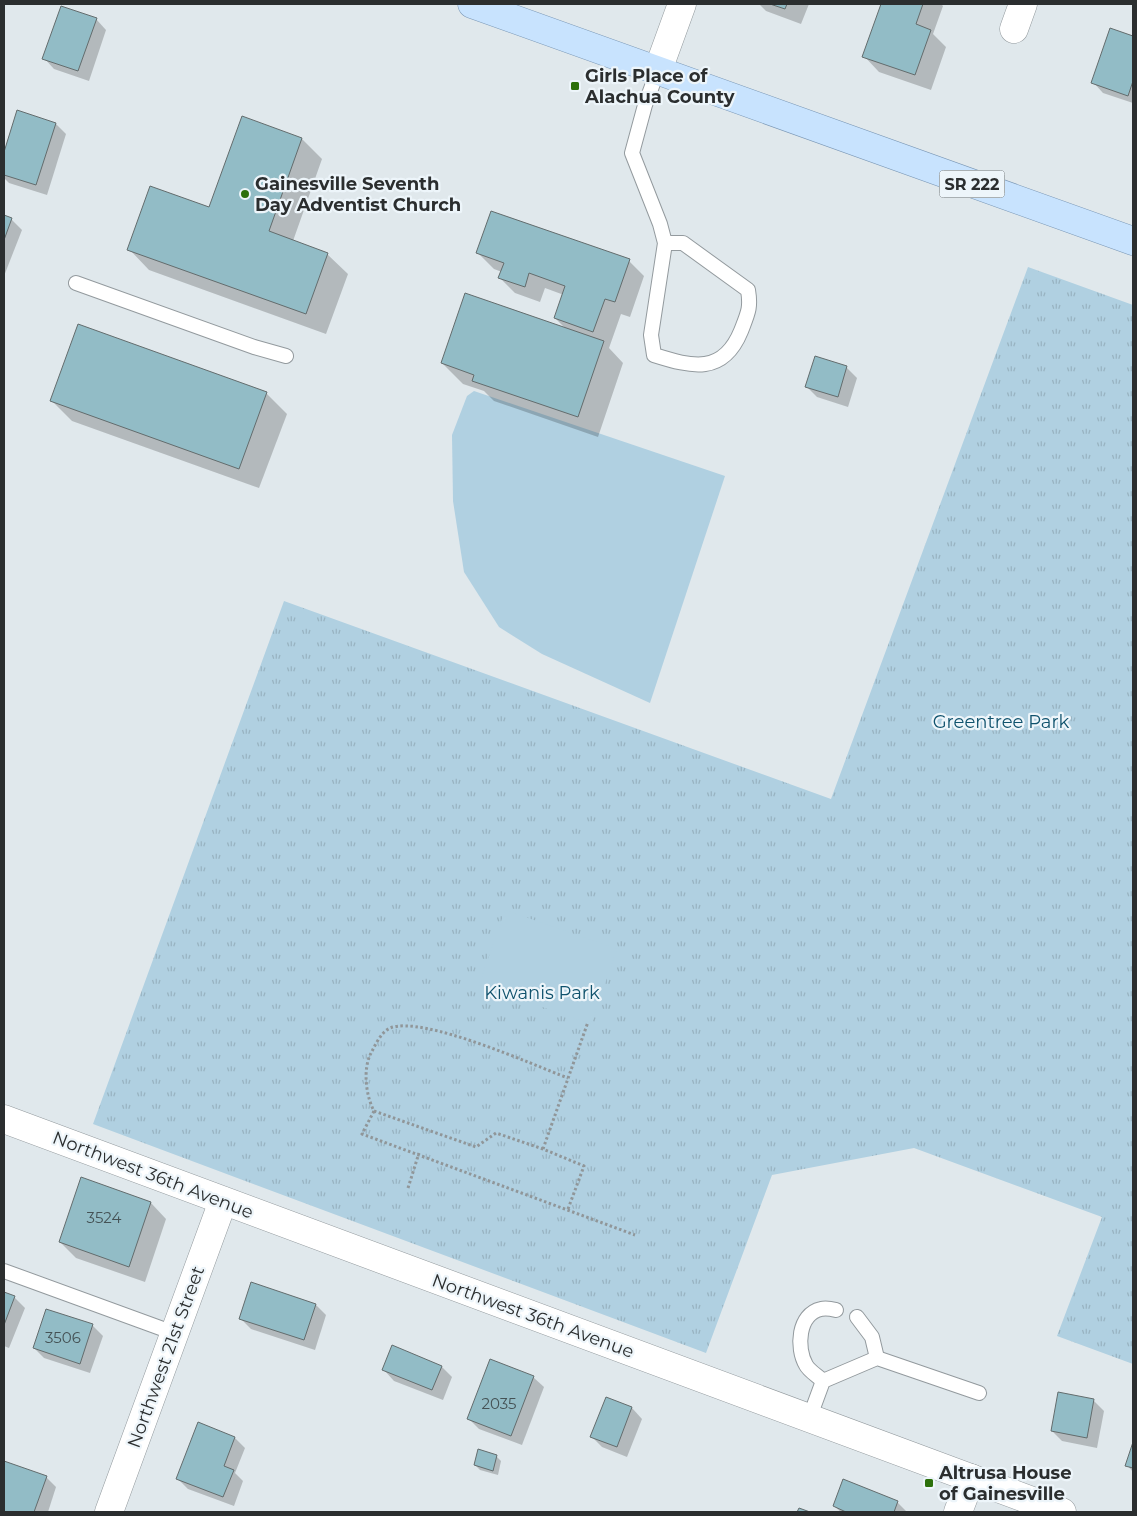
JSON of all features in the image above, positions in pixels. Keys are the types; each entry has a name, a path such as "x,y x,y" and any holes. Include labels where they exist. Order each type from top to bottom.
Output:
{"main road":[{"name":"SR 222","path":"472,4 1133,241"}],"street":[{"path":"658,70 682,4"},
{"path":"1014,29 1023,4"},
{"name":"Northwest 36th Avenue","path":"4,1119 1062,1512"},
{"name":"Northwest 21st Street","path":"109,1512 222,1201"},
{"path":"958,1512 971,1478"}],"lane":[{"path":"658,70 645,105 632,153 660,224 665,243 651,335 654,355 686,366 717,362 735,345 750,308 748,290 684,243 665,243"},
{"path":"76,282 254,347 286,356"},
{"path":"4,1271 174,1334"},
{"path":"823,1381 806,1366 800,1344 802,1328 811,1313 822,1308 836,1310"},
{"path":"858,1317 872,1337 877,1358"},
{"path":"809,1419 823,1381 877,1358 979,1393"}],"path":[{"path":"543,1149 588,1022"},
{"path":"568,1078 438,1030 410,1026 390,1028 379,1038 369,1058 366,1082 374,1111 476,1147 496,1134 543,1149 584,1166 568,1209"},
{"path":"374,1111 362,1134 419,1153 515,1192 568,1209 635,1235"},
{"path":"408,1188 419,1153"}],"green space":[{"name":"Kiwanis Park","path":"1028,267 1133,305 1133,1364 1057,1336 1102,1217 914,1148 772,1175 706,1353 93,1124 284,601 831,799"},
{"path":"474,391 725,476 650,703 542,654 499,627 464,572 453,501 452,435 467,396"},
{"path":"505,910 617,949 591,1024 479,985"}],"building":[{"path":"770,4 787,4 785,9"},
{"path":"881,4 923,4 916,24 931,30 915,75 862,57"},
{"path":"61,6 97,18 78,71 42,59"},
{"path":"1110,28 1133,36 1133,81 1128,96 1091,83"},
{"path":"17,110 56,123 36,185 4,175 4,152"},
{"path":"242,116 302,138 269,231 328,253 306,314 127,250 150,186 209,207"},
{"path":"491,211 630,259 615,302 605,299 593,332 554,318 565,286 529,273 525,287 498,278 504,263 476,253"},
{"path":"4,215 12,218 4,240"},
{"path":"465,293 604,341 578,417 472,381 474,375 441,363"},
{"path":"78,324 267,392 239,469 50,401"},
{"path":"815,356 847,366 838,397 805,387"},
{"path":"81,1177 151,1202 129,1267 59,1242"},
{"path":"251,1282 316,1304 304,1340 239,1319"},
{"path":"4,1292 15,1296 4,1325"},
{"path":"46,1309 93,1324 80,1364 33,1348"},
{"path":"392,1345 442,1366 432,1390 382,1370"},
{"path":"490,1359 534,1376 511,1436 467,1419"},
{"path":"1058,1392 1094,1399 1087,1438 1051,1431"},
{"path":"606,1397 632,1407 617,1447 590,1437"},
{"path":"198,1422 235,1437 224,1466 234,1470 223,1497 176,1479"},
{"path":"1133,1442 1133,1468 1125,1466"},
{"path":"478,1449 497,1455 493,1471 474,1465"},
{"path":"4,1461 47,1476 34,1512 4,1512"},
{"path":"843,1479 898,1501 894,1512 846,1512 833,1506"},
{"path":"799,1508 810,1512 797,1512"}],"place":[{"name":"Girls Place of Alachua County","path":"575,86"},
{"name":"Gainesville Seventh Day Adventist Church","path":"245,194"},
{"name":"Altrusa House of Gainesville","path":"929,1483"}],"park label":[{"name":"Greentree Park","path":"1001,722"}]}
